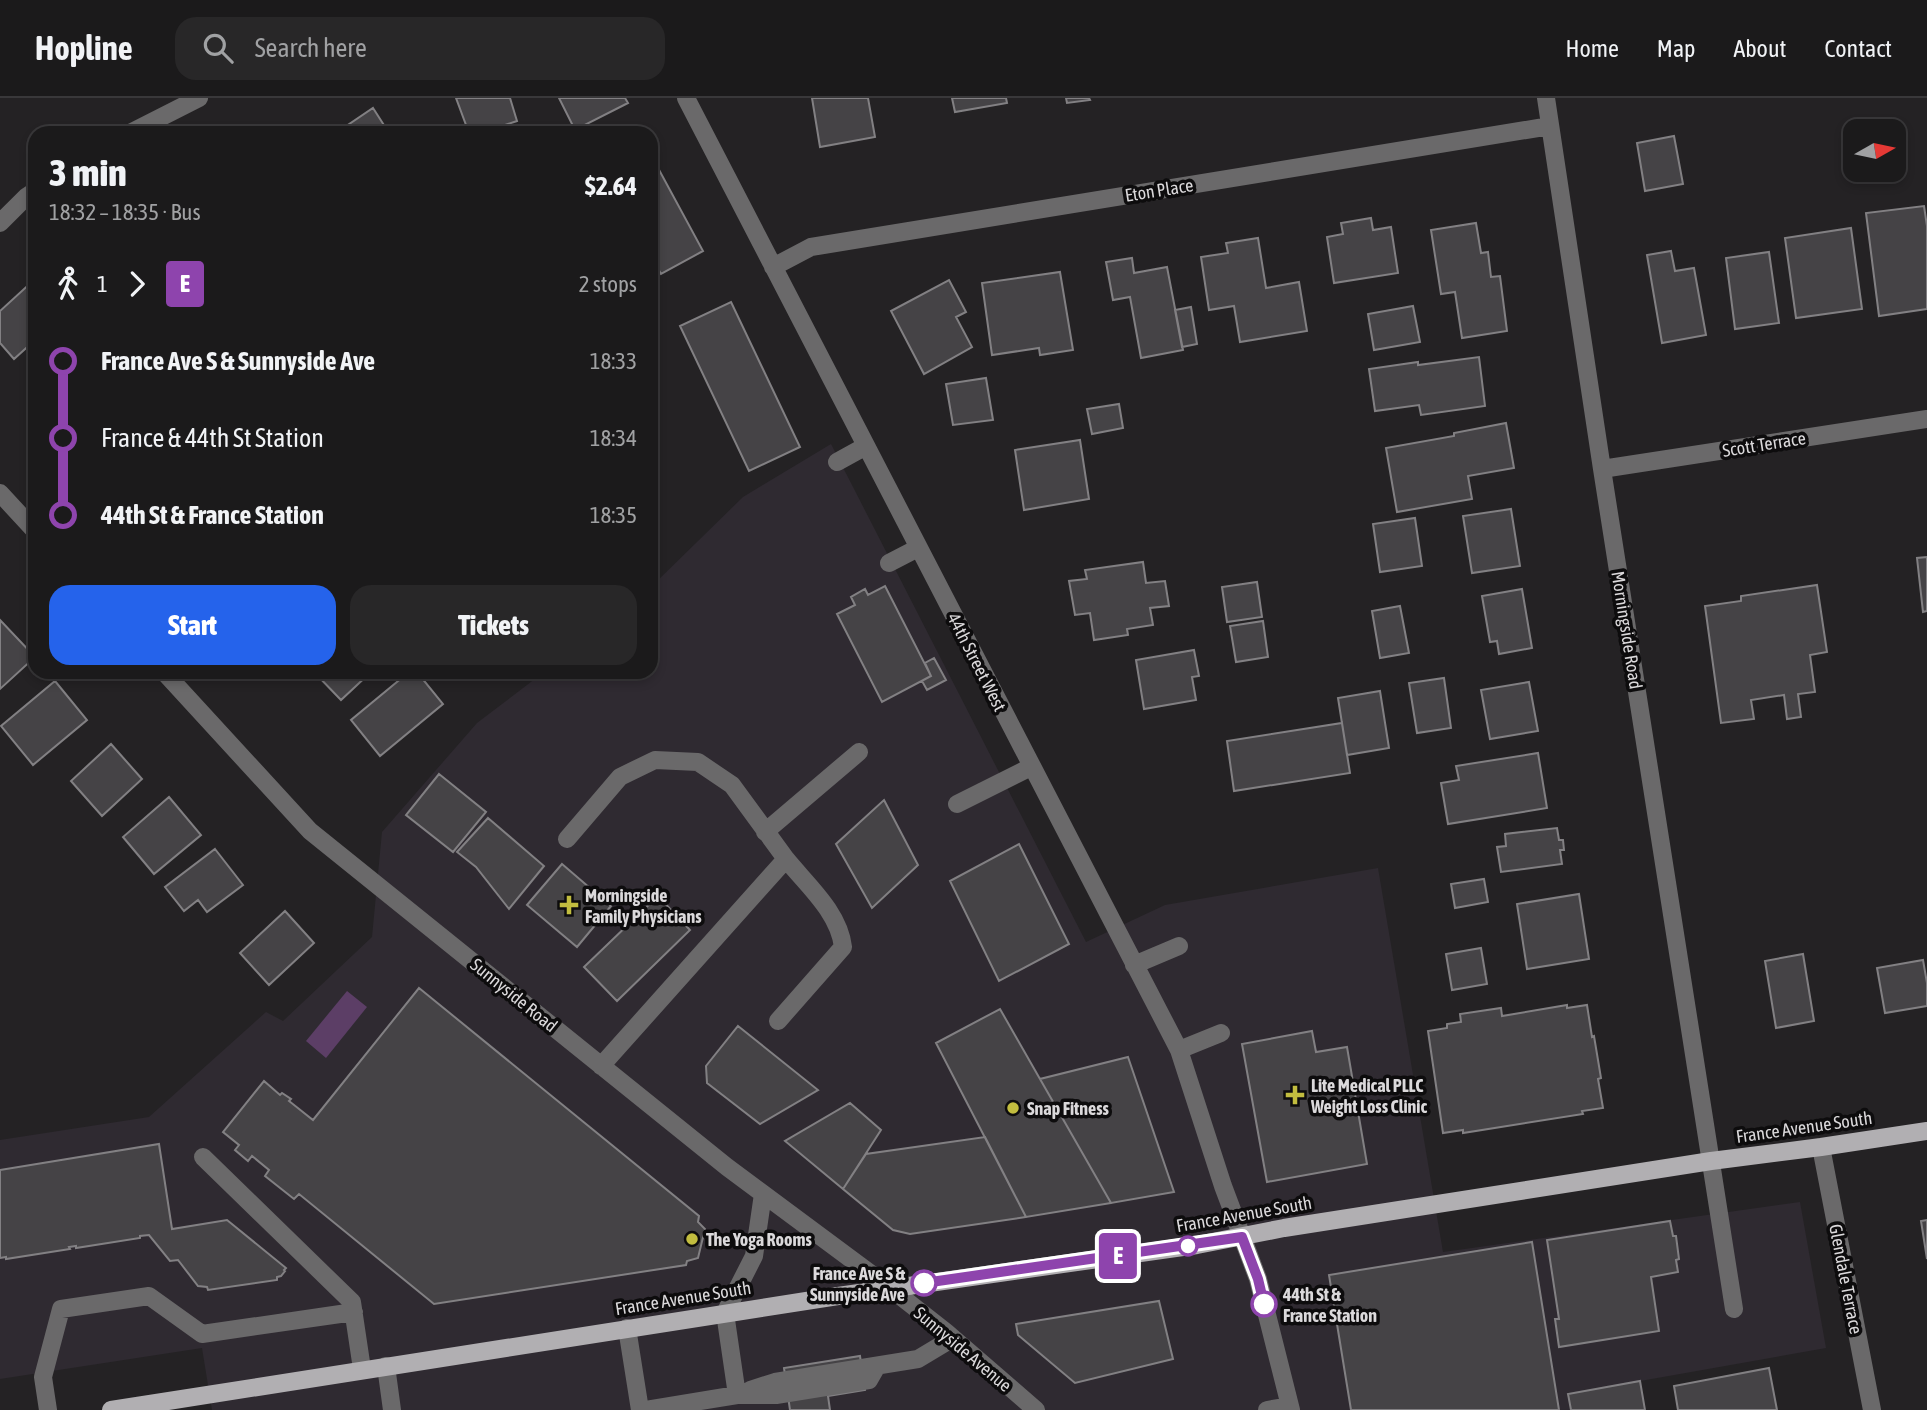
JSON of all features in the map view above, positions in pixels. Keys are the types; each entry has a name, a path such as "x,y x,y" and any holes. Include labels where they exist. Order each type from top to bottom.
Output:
{"main road":[{"name":"France Avenue South","path":"111,1410 627,1328 1242,1237 1284,1228 1711,1161 1927,1130"}],"street":[{"path":"144,126 199,98"},
{"name":"44th Street West","path":"685,98 1179,1050 1223,1186 1258,1279 1291,1408"},
{"name":"Morningside Road","path":"1546,98 1734,1309"},
{"name":"Eton Place","path":"773,267 811,247 1550,125"},
{"path":"0,223 28,196"},
{"name":"Scott Terrace","path":"1602,469 1927,419"},
{"path":"837,462 866,446"},
{"path":"0,493 28,523"},
{"path":"889,563 918,548"},
{"name":"Sunnyside Road","path":"170,679 310,831 764,1195 890,1288"},
{"path":"765,832 859,752"},
{"path":"567,839 620,777 655,760 698,762 732,785 765,832 832,915 841,934 842,947 778,1021"},
{"path":"957,804 1031,767"},
{"path":"601,1066 786,859"},
{"path":"1134,965 1179,946"},
{"path":"1179,1050 1221,1033"},
{"name":"Glendale Terrace","path":"1821,1147 1872,1410"},
{"path":"203,1157 352,1302 362,1369"},
{"path":"737,1395 725,1313 754,1256 764,1195"},
{"name":"Sunnyside Avenue","path":"890,1288 1036,1410"},
{"path":"48,1410 43,1377 61,1309 149,1296 202,1334 354,1312"},
{"path":"627,1328 643,1410 737,1395 775,1382 918,1359 953,1338"},
{"path":"386,1366 392,1410"},
{"path":"1267,1410 1291,1408"}],"shaded area":[{"path":"831,444 1086,942 1165,905 1378,868 1443,1252 1800,1202 1826,1348 1567,1394 1570,1410 212,1410 202,1348 0,1379 0,1140 149,1117 266,1012 283,1021 372,937 382,832 477,723 535,679 658,679 658,580 743,497"},
{"path":"347,991 367,1007 326,1058 306,1041"}],"building":[{"path":"456,98 510,98 517,121 502,126 466,126"},
{"path":"559,98 625,98 628,103 583,126 573,126"},
{"path":"812,98 868,98 875,137 820,147"},
{"path":"952,98 1006,98 1007,103 955,112"},
{"path":"1066,98 1089,98 1090,100 1067,103"},
{"path":"373,108 385,126 346,126"},
{"path":"1674,136 1683,184 1645,191 1637,143"},
{"path":"658,168 703,251 661,274 658,269"},
{"path":"1924,206 1927,226 1927,309 1879,316 1866,213"},
{"path":"1371,218 1373,230 1391,227 1398,273 1334,283 1327,237 1343,234 1341,223"},
{"path":"1476,223 1481,253 1488,252 1491,277 1500,276 1507,331 1462,338 1455,292 1441,294 1431,230"},
{"path":"1851,228 1862,309 1796,318 1785,238"},
{"path":"1258,238 1266,288 1299,282 1307,331 1240,342 1234,306 1209,310 1201,257 1228,253 1226,243"},
{"path":"1671,251 1675,271 1694,268 1706,335 1662,343 1647,255"},
{"path":"1769,252 1779,323 1735,329 1726,258"},
{"path":"1132,258 1134,273 1167,267 1183,350 1141,358 1130,297 1113,300 1106,262"},
{"path":"1060,272 1073,350 1040,355 1039,348 992,355 982,283"},
{"path":"949,280 966,312 956,317 972,347 924,374 891,311"},
{"path":"28,285 28,346 14,359 0,343 0,311"},
{"path":"731,302 800,447 749,471 680,326"},
{"path":"1413,306 1420,342 1374,350 1368,314"},
{"path":"1191,307 1197,344 1182,347 1175,310"},
{"path":"1479,357 1485,406 1421,415 1419,405 1375,411 1369,369"},
{"path":"986,378 993,420 953,425 946,384"},
{"path":"1119,404 1123,428 1092,434 1087,409"},
{"path":"1506,423 1514,468 1468,476 1472,499 1397,512 1386,448 1454,436 1454,433"},
{"path":"1080,440 1089,499 1024,510 1015,450"},
{"path":"1511,509 1520,566 1472,573 1463,516"},
{"path":"1415,518 1422,566 1380,572 1373,524"},
{"path":"1927,557 1927,611 1923,612 1917,558"},
{"path":"1143,562 1146,583 1165,581 1169,606 1150,608 1153,625 1127,629 1128,635 1094,640 1090,613 1075,615 1069,581 1087,579 1085,570"},
{"path":"1257,582 1262,617 1227,622 1222,587"},
{"path":"1817,585 1827,652 1810,655 1815,692 1798,694 1801,717 1787,719 1784,695 1751,700 1754,719 1721,723 1705,606 1741,601 1741,596"},
{"path":"885,586 931,676 882,702 837,614 855,605 851,597 865,589 868,595"},
{"path":"1522,589 1532,648 1499,654 1497,641 1490,642 1482,596"},
{"path":"1400,606 1409,653 1380,658 1372,611"},
{"path":"0,620 28,650 28,663 0,689"},
{"path":"1263,621 1268,657 1236,662 1230,626"},
{"path":"1194,650 1199,676 1192,677 1196,700 1144,709 1136,660"},
{"path":"934,658 946,680 927,690 922,681 931,676 925,663"},
{"path":"1444,678 1451,728 1417,733 1409,683"},
{"path":"321,679 364,679 341,700"},
{"path":"401,679 423,679 443,704 380,756 351,720"},
{"path":"55,681 87,720 33,765 1,726"},
{"path":"1529,682 1538,731 1490,739 1481,690"},
{"path":"1380,691 1389,748 1347,755 1338,698"},
{"path":"1342,723 1350,773 1234,791 1227,741"},
{"path":"111,744 142,779 102,816 71,781"},
{"path":"1538,753 1547,808 1448,824 1441,783 1459,780 1456,766"},
{"path":"439,774 486,812 453,852 406,815"},
{"path":"169,797 201,835 154,874 123,837"},
{"path":"884,800 918,865 872,908 836,844"},
{"path":"488,818 544,866 509,909 476,867 457,852"},
{"path":"1557,828 1559,840 1563,840 1564,850 1560,850 1562,864 1501,872 1497,847 1506,846 1505,834"},
{"path":"1019,844 1069,944 999,981 950,881"},
{"path":"215,849 243,885 207,912 198,900 184,911 165,887"},
{"name":"Morningside Family Physicians","path":"562,864 611,906 577,947 527,905"},
{"path":"1484,879 1488,902 1455,908 1451,884"},
{"path":"1579,894 1589,959 1527,969 1517,904"},
{"path":"658,896 690,930 617,1001 584,967"},
{"path":"285,911 314,943 269,985 240,953"},
{"path":"1481,948 1487,984 1452,990 1446,954"},
{"path":"1803,954 1814,1021 1776,1028 1765,961"},
{"path":"1923,960 1927,1006 1885,1013 1877,968"},
{"path":"419,988 699,1216 698,1222 705,1229 698,1258 687,1261 686,1265 434,1304 299,1194 294,1199 265,1176 269,1170 252,1156 248,1161 235,1150 239,1145 223,1132 264,1081 280,1095 282,1093 291,1099 289,1101 313,1120"},
{"path":"1567,1005 1567,1008 1587,1005 1601,1078 1598,1079 1603,1108 1582,1111 1583,1114 1463,1133 1463,1130 1443,1133 1428,1031 1447,1028 1447,1024 1461,1022 1460,1014 1501,1008 1502,1016"},
{"name":"Snap Fitness","path":"1000,1009 1111,1203 1026,1217 936,1043"},
{"path":"738,1026 818,1090 760,1124 707,1083 706,1066"},
{"path":"1312,1031 1316,1052 1347,1047 1367,1164 1267,1182 1242,1044"},
{"path":"1128,1057 1174,1192 1111,1203 1040,1079"},
{"path":"850,1103 881,1130 843,1189 785,1141"},
{"path":"985,1137 1026,1217 910,1234 893,1230 843,1189 866,1154"},
{"path":"159,1144 172,1229 227,1220 286,1268 277,1280 208,1290 207,1287 198,1286 178,1260 170,1261 149,1235 0,1258 0,1170"},
{"path":"1927,1220 1927,1259 1921,1221"},
{"path":"1670,1221 1673,1236 1676,1236 1678,1272 1651,1277 1659,1331 1559,1347 1555,1319 1559,1319 1547,1240"},
{"path":"1532,1242 1559,1410 1351,1410 1329,1275"},
{"path":"1159,1301 1173,1359 1075,1383 1018,1335 1016,1324"},
{"path":"860,1356 865,1390 828,1396 830,1410 790,1410 784,1368"},
{"path":"1769,1368 1777,1410 1678,1410 1674,1386"},
{"path":"1640,1381 1645,1410 1571,1410 1568,1394"}],"bus line":[{"name":"E","path":"924,1283 1242,1237 1264,1304"}],"place":[{"name":"Morningside Family Physicians","path":"569,905"},
{"name":"Lite Medical PLLC Weight Loss Clinic","path":"1295,1095"},
{"name":"Snap Fitness","path":"1013,1108"},
{"name":"The Yoga Rooms","path":"692,1239"},
{"name":"France Ave S & Sunnyside Ave","path":"924,1283"},
{"name":"44th St & France Station","path":"1264,1304"}]}
